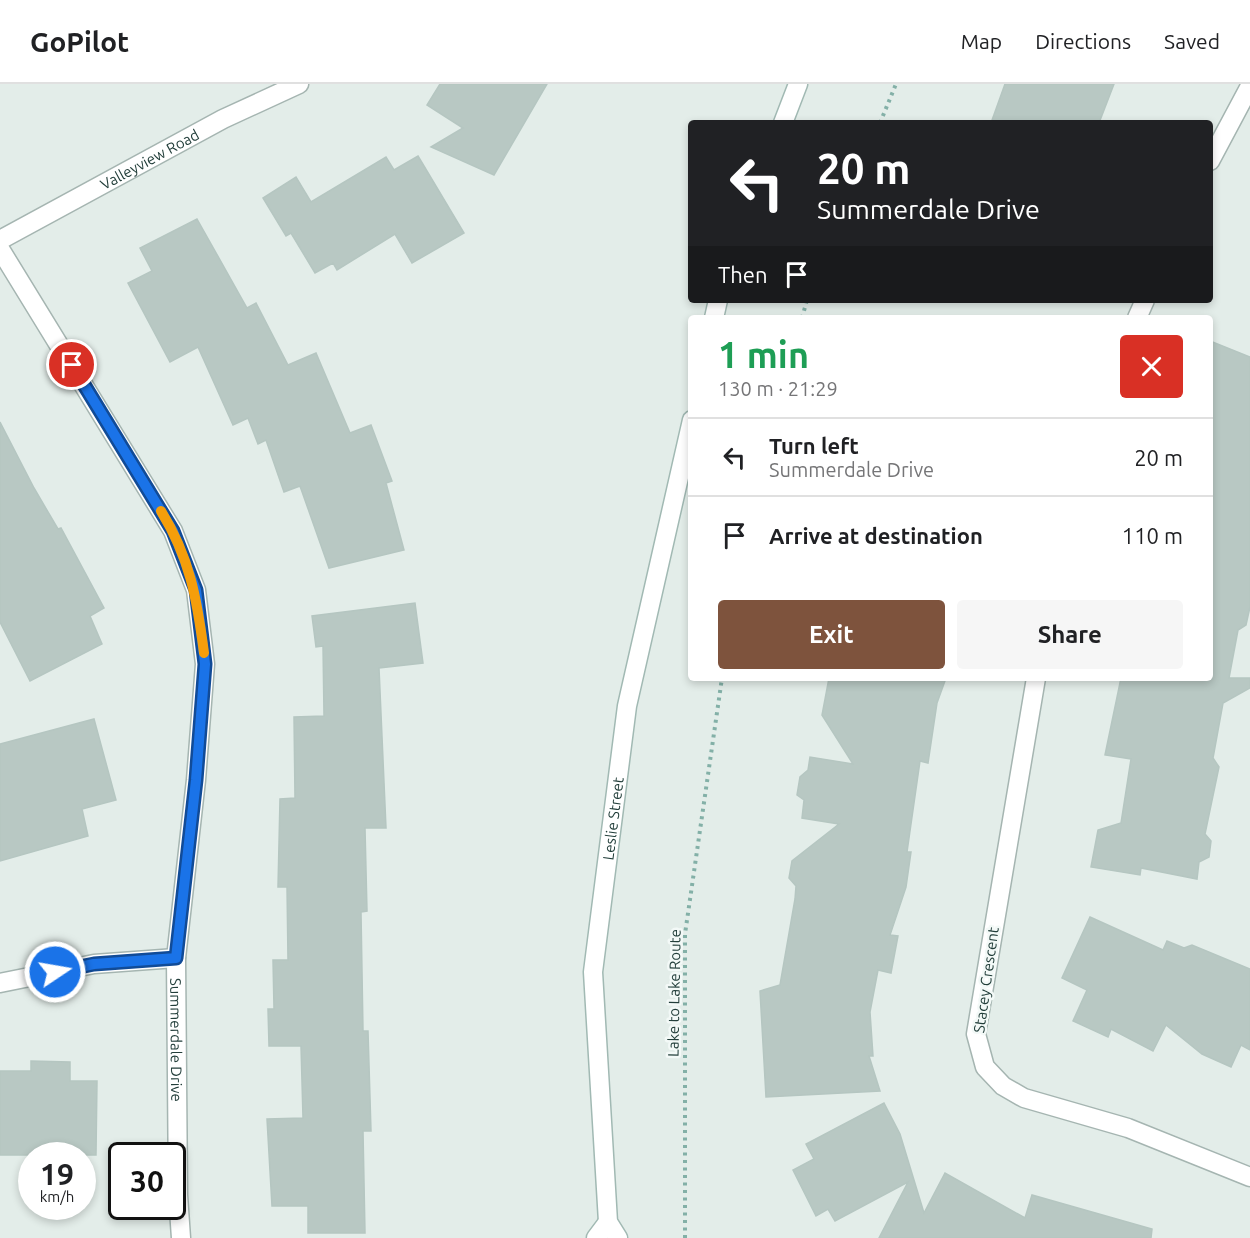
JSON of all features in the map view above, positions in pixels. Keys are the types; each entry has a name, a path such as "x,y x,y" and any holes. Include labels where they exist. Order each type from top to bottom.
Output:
{"street":[{"name":"Valleyview Road","path":"0,240 223,118 299,84"},
{"path":"784,120 798,84"},
{"path":"1213,155 1250,86"},
{"name":"Summerdale Drive","path":"0,249 173,531 196,590 205,664 196,780 176,958 178,1195 181,1238"},
{"name":"Leslie Street","path":"618,1238 608,1222 592,972 627,706 688,438"},
{"name":"Stacey Crescent","path":"1035,681 976,1034 985,1067 1003,1086 1024,1098 1128,1128 1250,1177"},
{"path":"0,983 94,964 176,958"},
{"path":"596,1238 608,1222"}],"path":[{"path":"881,120 896,84"},
{"name":"Lake to Lake Route","path":"685,1238 685,934 722,681"}],"building":[{"path":"440,84 547,84 494,175 431,147 463,128 427,105"},
{"path":"1005,84 1114,84 1100,120 992,120"},
{"path":"418,156 464,233 412,263 395,234 337,270 333,263 315,273 291,233 286,236 263,198 296,177 311,202 386,157 394,170"},
{"path":"197,219 247,308 256,303 288,365 316,353 350,433 371,425 392,481 386,483 404,550 329,568 300,486 284,492 266,440 258,444 248,418 233,425 198,347 170,362 128,283 152,271 140,248"},
{"path":"1213,342 1250,357 1250,607 1246,625 1238,630 1229,678 1250,678 1250,688 1223,703 1213,758 1219,767 1205,834 1211,841 1209,857 1199,862 1197,879 1141,868 1140,875 1091,867 1098,830 1121,823 1131,759 1105,755 1120,681 1213,681"},
{"path":"0,422 34,488 58,529 61,528 104,608 90,616 102,644 30,681 0,622"},
{"path":"415,603 423,663 379,668 386,828 365,828 367,911 361,912 363,1031 368,1031 371,1131 363,1131 365,1233 308,1233 308,1206 272,1206 267,1119 303,1118 301,1046 269,1046 268,1009 274,1009 273,960 288,960 287,887 278,887 280,799 295,798 294,717 324,716 323,646 316,647 312,616"},
{"path":"828,681 945,681 937,703 928,763 920,761 907,852 911,852 906,887 890,935 898,936 891,973 878,970 870,1012 873,1056 869,1056 880,1091 766,1097 760,991 780,985 795,899 796,886 789,878 792,861 839,824 802,818 804,800 797,795 800,777 808,770 810,757 853,764 822,715"},
{"path":"94,719 116,800 82,809 88,836 0,861 0,744"},
{"path":"1090,917 1163,950 1167,941 1184,948 1192,945 1250,969 1250,1050 1241,1045 1231,1067 1202,1054 1166,1025 1153,1051 1111,1029 1108,1037 1073,1021 1087,990 1062,978"},
{"path":"31,1061 70,1062 70,1081 97,1081 96,1155 96,1142 18,1142 18,1155 0,1155 0,1071 31,1071"},
{"path":"884,1103 900,1134 924,1213 945,1173 1025,1218 1032,1195 1152,1229 1151,1238 879,1238 908,1182 835,1221 828,1209 816,1216 793,1170 814,1159 806,1144"}],"slow traffic":[{"path":"161,511 173,531 196,590 204,653"}],"route":[{"path":"55,972 94,964 176,958 196,780 205,664 196,590 173,531 72,365"}]}
